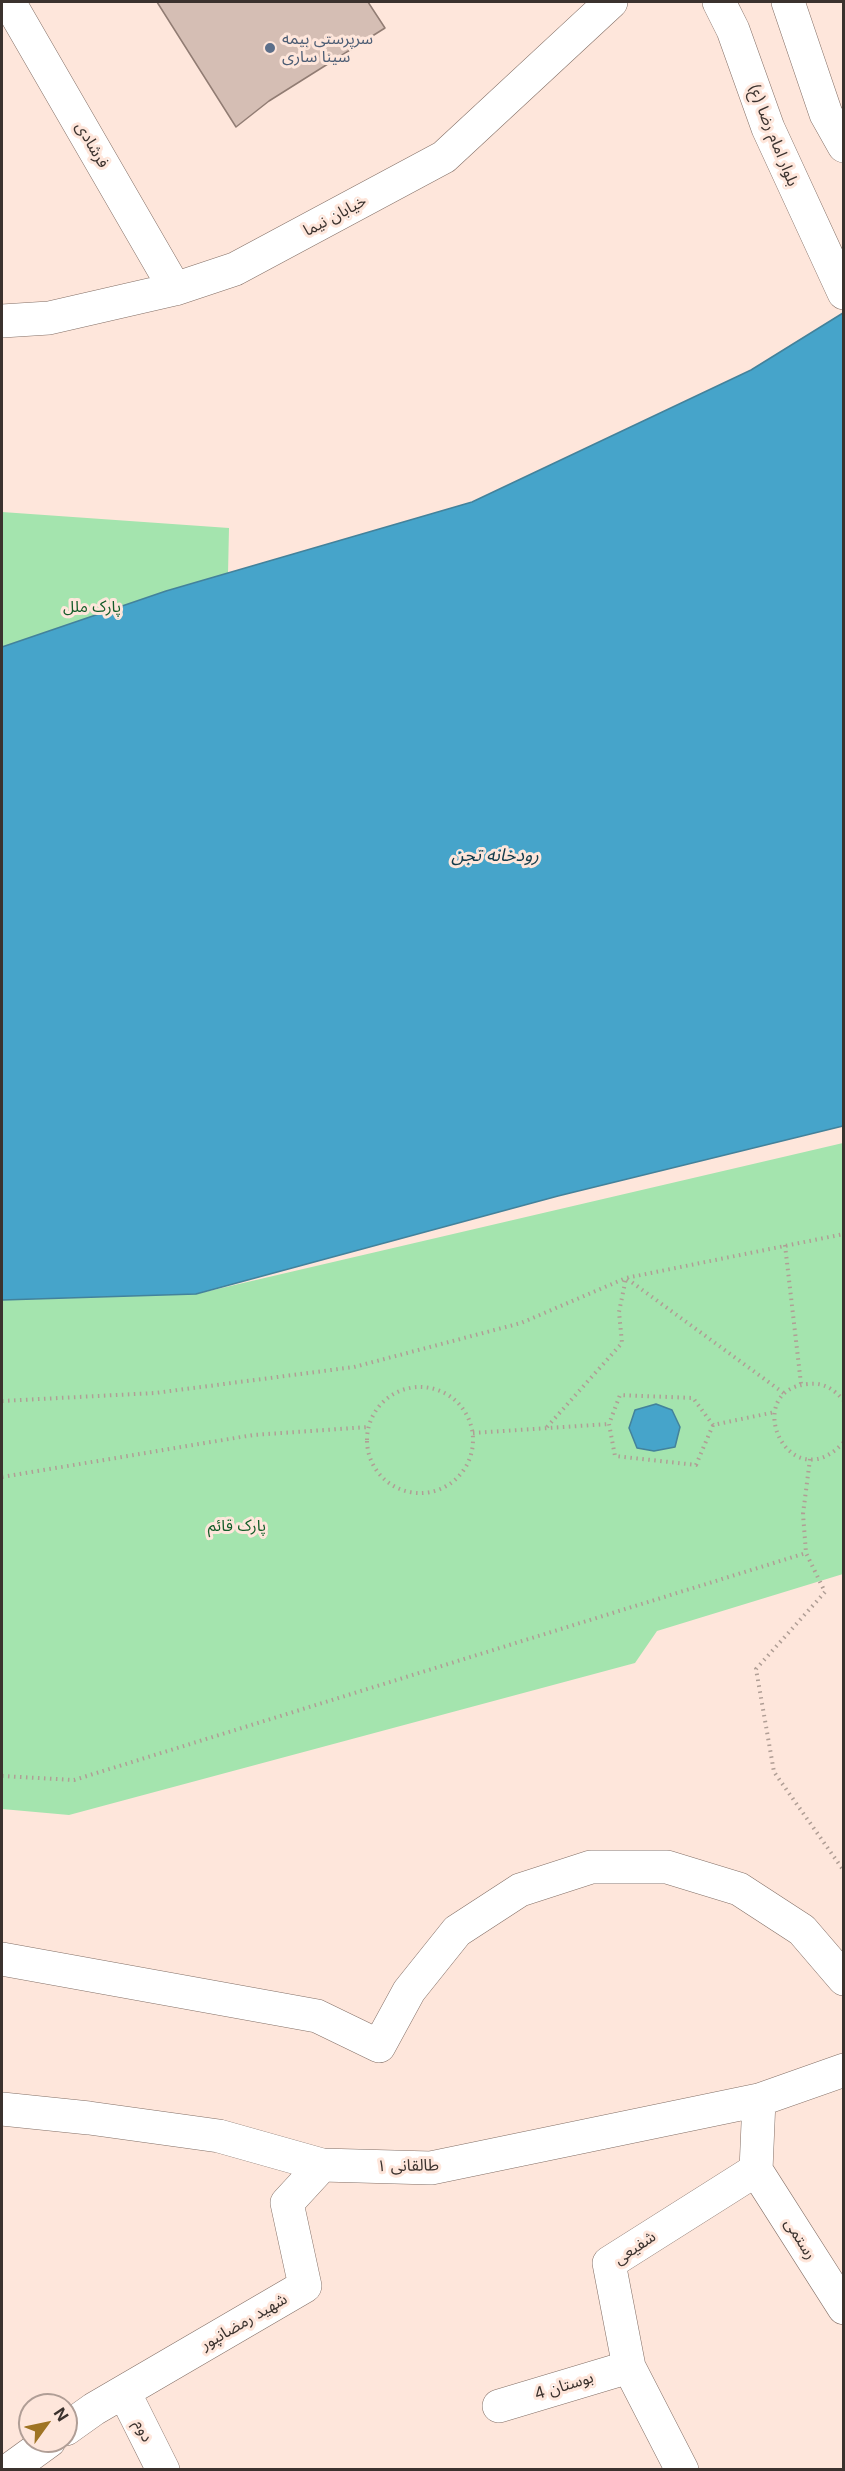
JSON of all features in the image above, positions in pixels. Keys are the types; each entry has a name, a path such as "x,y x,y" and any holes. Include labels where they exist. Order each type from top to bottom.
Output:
{"main road":[{"name":"فرشادی","path":"9,2 175,289"},
{"name":"خیابان نیما","path":"2,321 49,318 175,289 235,269 444,158 611,2"},
{"name":"بلوار امام رضا (ع)","path":"719,2 733,30 768,128 837,281"},
{"path":"788,2 826,114 843,146"},
{"path":"2,1959 317,2016 379,2046 409,1991 457,1931 520,1890 591,1867 667,1867 739,1889 802,1929 838,1962"},
{"name":"طالقانی ۱","path":"2,2109 89,2118 219,2136 322,2165 431,2168 759,2100 843,2070"},
{"path":"756,2170 759,2100"},
{"name":"شهید رمضانپور","path":"78,2421 305,2286 287,2203 322,2165"},
{"name":"رستمی","path":"756,2170 843,2308"},
{"name":"شفیعی","path":"682,2469 629,2367 609,2263 756,2170"},
{"name":"بوستان 4","path":"499,2406 629,2367"},
{"name":"دوم","path":"124,2392 163,2469"},
{"path":"9,2469 32,2453"}],"path":[{"path":"2,1401 155,1394 354,1367 522,1323 626,1278 843,1234"},
{"path":"785,1245 801,1384"},
{"path":"626,1278 785,1394"},
{"path":"547,1427 622,1343 619,1312 626,1278"},
{"path":"843,1401 827,1386 814,1383 801,1384 785,1394 775,1412 776,1434 781,1443 799,1457 810,1459 823,1457 835,1452 843,1442"},
{"path":"417,1387 433,1388 448,1395 460,1405 469,1418 473,1433 472,1451 466,1467 456,1480 442,1490 417,1493 392,1486 380,1475 370,1461 366,1444 368,1427 375,1411 386,1399 400,1390 417,1387"},
{"path":"620,1395 693,1398 713,1425 696,1465 615,1456 609,1424 620,1395"},
{"path":"713,1425 775,1412"},
{"path":"473,1433 609,1424"},
{"path":"2,1477 253,1435 368,1427"},
{"path":"810,1459 803,1514 806,1552 825,1592 756,1669 774,1772 843,1871"},
{"path":"2,1776 74,1780 806,1552"}],"green space":[{"name":"پارک ملل","path":"2,512 229,528 226,667 2,701"},
{"name":"پارک قائم","path":"843,1143 843,1574 657,1631 635,1663 69,1815 2,1809 2,1300 196,1294"}],"water":[{"name":"رودخانه تجن","path":"843,313 843,1126 558,1196 196,1294 2,1300 2,647 166,591 472,502 751,370"},
{"path":"656,1404 672,1410 680,1427 675,1447 654,1451 637,1448 629,1428 635,1410"}],"building":[{"name":"سرپرستی بیمه سینا ساری","path":"157,2 368,2 385,28 269,101 236,127"}],"place":[{"name":"سرپرستی بیمه سینا ساری","path":"270,48"}]}
